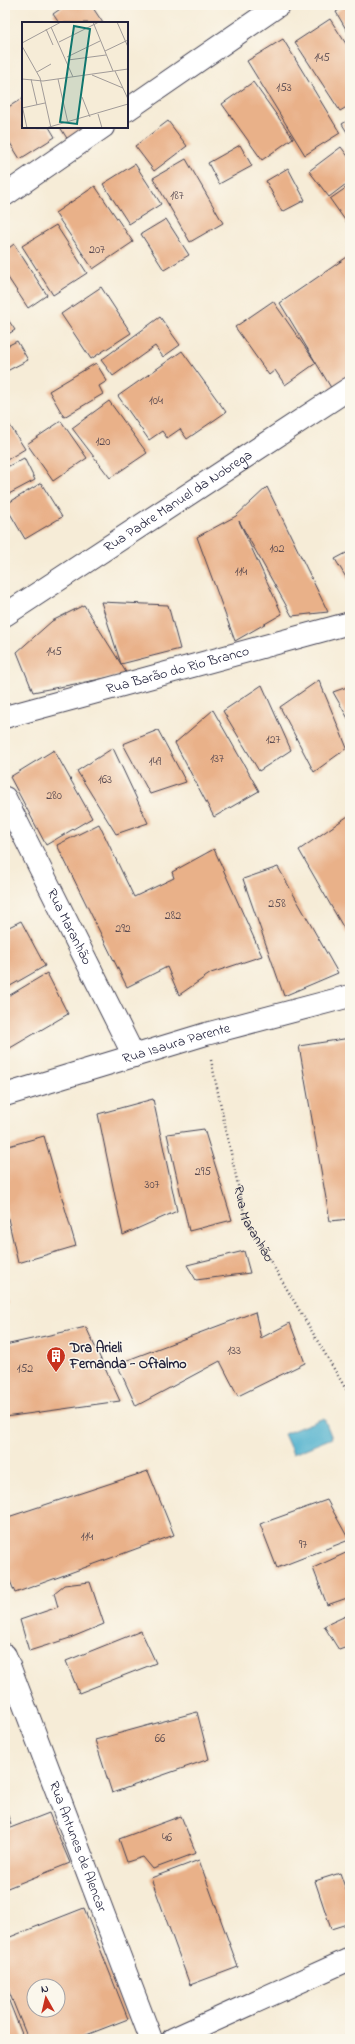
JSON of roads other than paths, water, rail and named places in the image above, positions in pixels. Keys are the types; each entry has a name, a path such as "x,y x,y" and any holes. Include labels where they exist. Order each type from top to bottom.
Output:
{"street":[{"path":"128,109 256,12 279,5"},
{"path":"5,195 102,128"},
{"name":"Rua Padre Manuel da Nobrega","path":"5,615 350,388"},
{"name":"Rua Barão do Rio Branco","path":"5,717 350,623"},
{"name":"Rua Maranhão","path":"5,798 134,1056"},
{"name":"Rua Isaura Parente","path":"5,1095 206,1034 350,996"},
{"name":"Rua Antunes de Alencar","path":"5,1655 151,2039"},
{"path":"173,2039 350,1959"}],"water":[{"path":"324,1418 332,1438 293,1454 284,1434"}],"place":[{"name":"Dra Arieli Fernanda - Oftalmo","path":"56,1373"}]}
